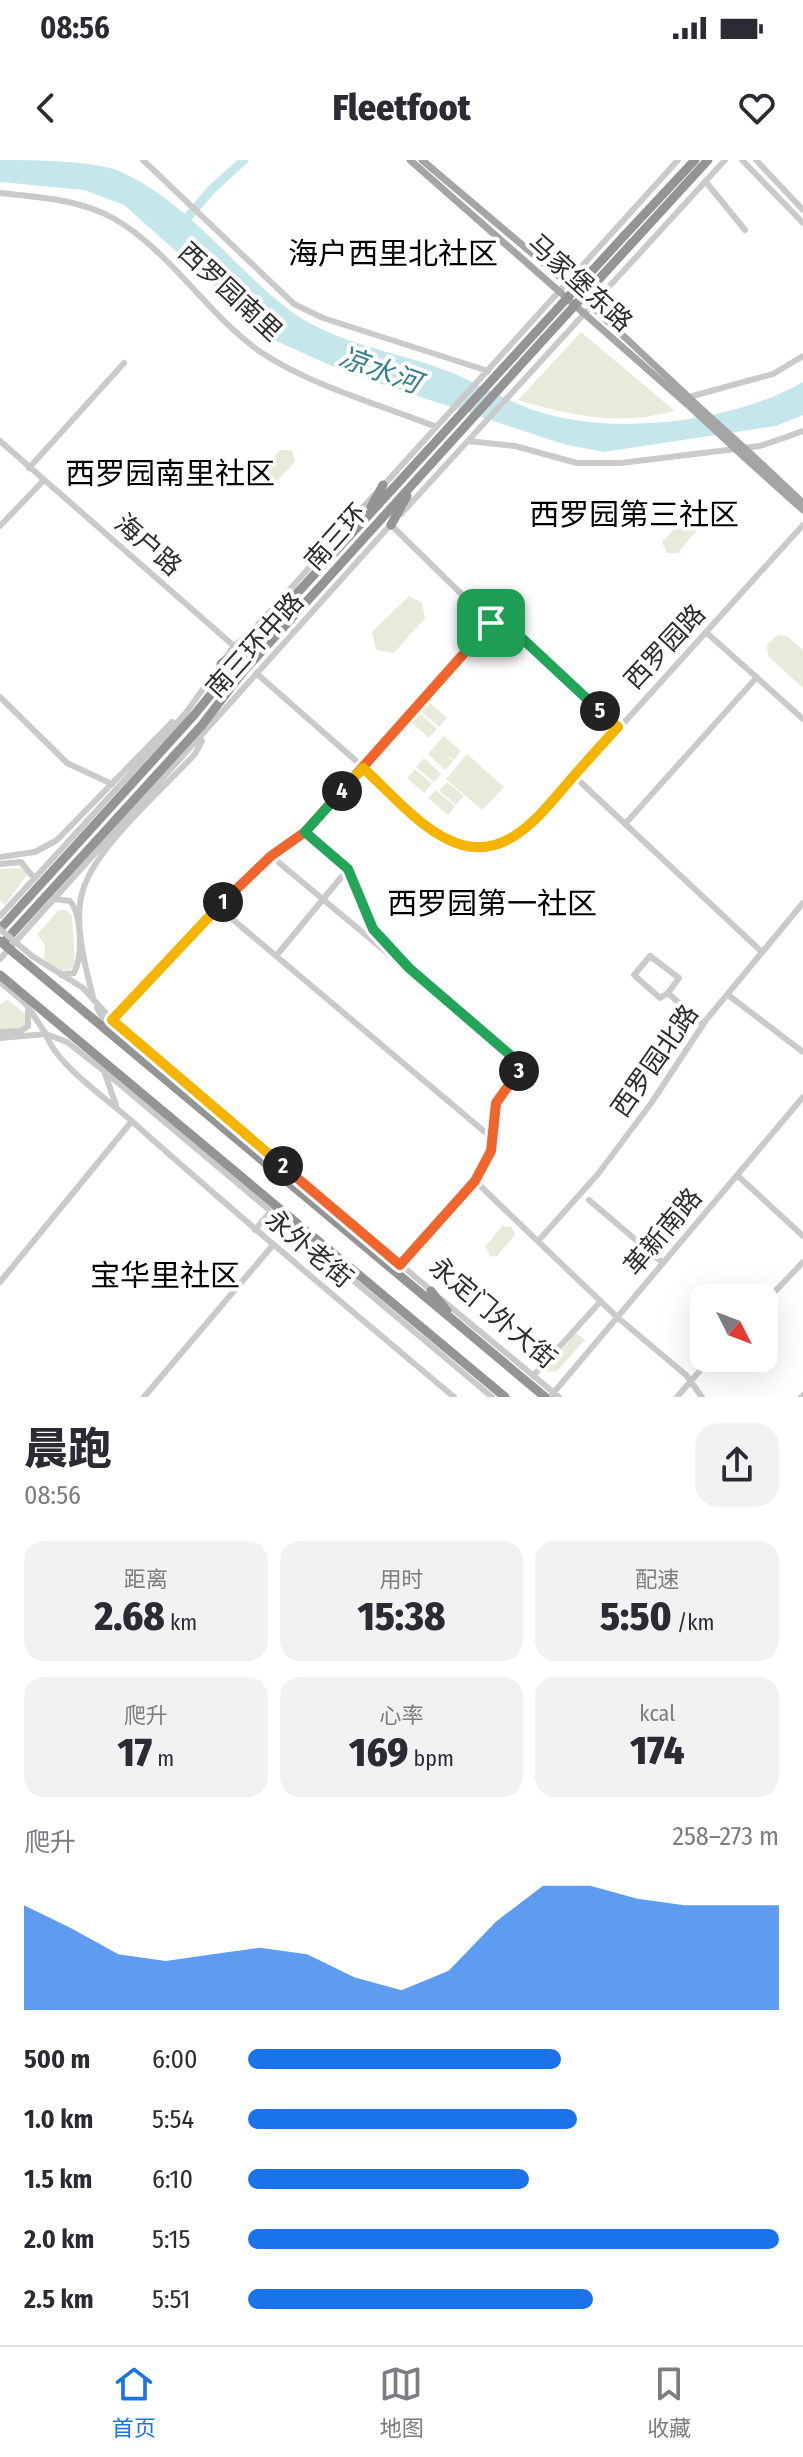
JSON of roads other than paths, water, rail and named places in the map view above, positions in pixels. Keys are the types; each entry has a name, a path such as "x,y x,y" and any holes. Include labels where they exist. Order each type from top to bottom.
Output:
{"highway":[{"name":"南三环","path":"0,929 182,728 258,636 454,423 540,336 697,165 708,160"},
{"path":"697,165 718,160"},
{"name":"南三环","path":"0,944 206,726 242,673 415,481 454,423"},
{"path":"391,525 415,481"},
{"path":"359,527 383,485"},
{"path":"221,664 258,636"},
{"path":"182,728 185,714"},
{"path":"206,726 220,714"},
{"path":"0,944 28,959"},
{"name":"永定门外大街","path":"28,959 113,1036 459,1326 521,1377 552,1396"},
{"path":"0,975 7,986 505,1397"},
{"path":"154,1070 194,1089"},
{"path":"217,1109 236,1139"},
{"path":"431,1291 459,1326"},
{"path":"511,1358 521,1377"}],"main road":[{"name":"马家堡东路","path":"410,160 585,314 688,401 697,405 748,457"},
{"name":"马家堡东路","path":"422,160 567,283 688,401"},
{"path":"688,401 803,510"},
{"path":"748,457 803,503"}],"street":[{"path":"143,160 294,304 323,318 497,377 535,318 678,160"},
{"name":"南三环中路","path":"220,714 725,160"},
{"path":"742,160 803,223"},
{"path":"756,160 803,210"},
{"path":"706,182 745,230"},
{"name":"西罗园南里","path":"0,193 57,200 113,218 154,249 259,351 299,374 436,427"},
{"path":"535,318 560,340"},
{"path":"688,401 773,374 803,356"},
{"path":"29,468 124,363"},
{"name":"南三环中路","path":"0,916 185,714 234,646 250,634 436,427 454,423"},
{"path":"468,441 515,446 577,463 621,463 760,446 803,431"},
{"name":"海户路","path":"0,441 234,646"},
{"path":"0,526 43,481"},
{"path":"391,525 491,623 512,629 618,727"},
{"name":"西罗园路","path":"256,673 445,839 477,848 517,837 536,820 803,525"},
{"path":"112,1020 218,907 271,856 305,832 491,623"},
{"path":"707,633 803,719"},
{"path":"625,824 757,677"},
{"path":"0,857 35,852 57,840 202,690"},
{"path":"0,697 67,763 112,784"},
{"path":"113,1036 95,1003 87,974 80,908 83,889 101,856 195,754 206,726"},
{"name":"南三环中路","path":"0,959 206,726"},
{"path":"574,776 762,952"},
{"path":"305,832 348,869 373,929 409,968 523,1066 496,1103 491,1151 475,1181 400,1265"},
{"path":"271,856 398,963 409,968"},
{"path":"0,864 21,862 34,878"},
{"path":"276,956 348,869"},
{"path":"55,899 65,899 74,906 79,954 74,973 59,975"},
{"name":"西罗园北路","path":"539,1240 598,1174 652,1102 703,1025 803,903"},
{"path":"218,907 492,1138"},
{"path":"0,929 28,959"},
{"path":"650,956 679,978 668,993 660,998 634,975 650,956"},
{"name":"永定门外大街","path":"28,959 83,988 112,1020 533,1376 552,1396"},
{"path":"7,986 26,1004 46,1034"},
{"path":"668,993 703,1025"},
{"path":"728,995 803,1052"},
{"path":"0,1035 21,1031 28,1026 30,1016 26,1004"},
{"path":"0,1035 46,1034 67,1042 272,1210 492,1397"},
{"name":"永外老街","path":"46,1034 53,1050 117,1108 255,1230 454,1397"},
{"path":"104,1071 117,1108"},
{"name":"革新南路","path":"552,1396 803,1097"},
{"path":"0,1282 132,1121"},
{"path":"737,1175 803,1236"},
{"path":"475,1181 617,1317 690,1381 702,1397"},
{"path":"589,1200 663,1263"},
{"path":"255,1230 272,1210"},
{"path":"144,1397 273,1245"},
{"path":"778,1288 803,1262"},
{"path":"533,1376 601,1301"},
{"path":"677,1397 698,1372"}],"water":[{"name":"凉水河","path":"0,160 72,162 114,169 163,196 267,291 304,320 358,343 447,371 533,410 599,423 671,422 742,407 803,382 803,415 776,426 604,452 563,444 345,372 276,341 124,205 84,190 0,182"}],"waterway":[{"path":"180,226 212,189 244,160"}],"district":[{"name":"海户西里北社区","path":"393,254"},
{"name":"西罗园南里社区","path":"170,474"},
{"name":"西罗园第三社区","path":"634,515"},
{"name":"西罗园第一社区","path":"492,904"},
{"name":"宝华里社区","path":"165,1276"}]}
